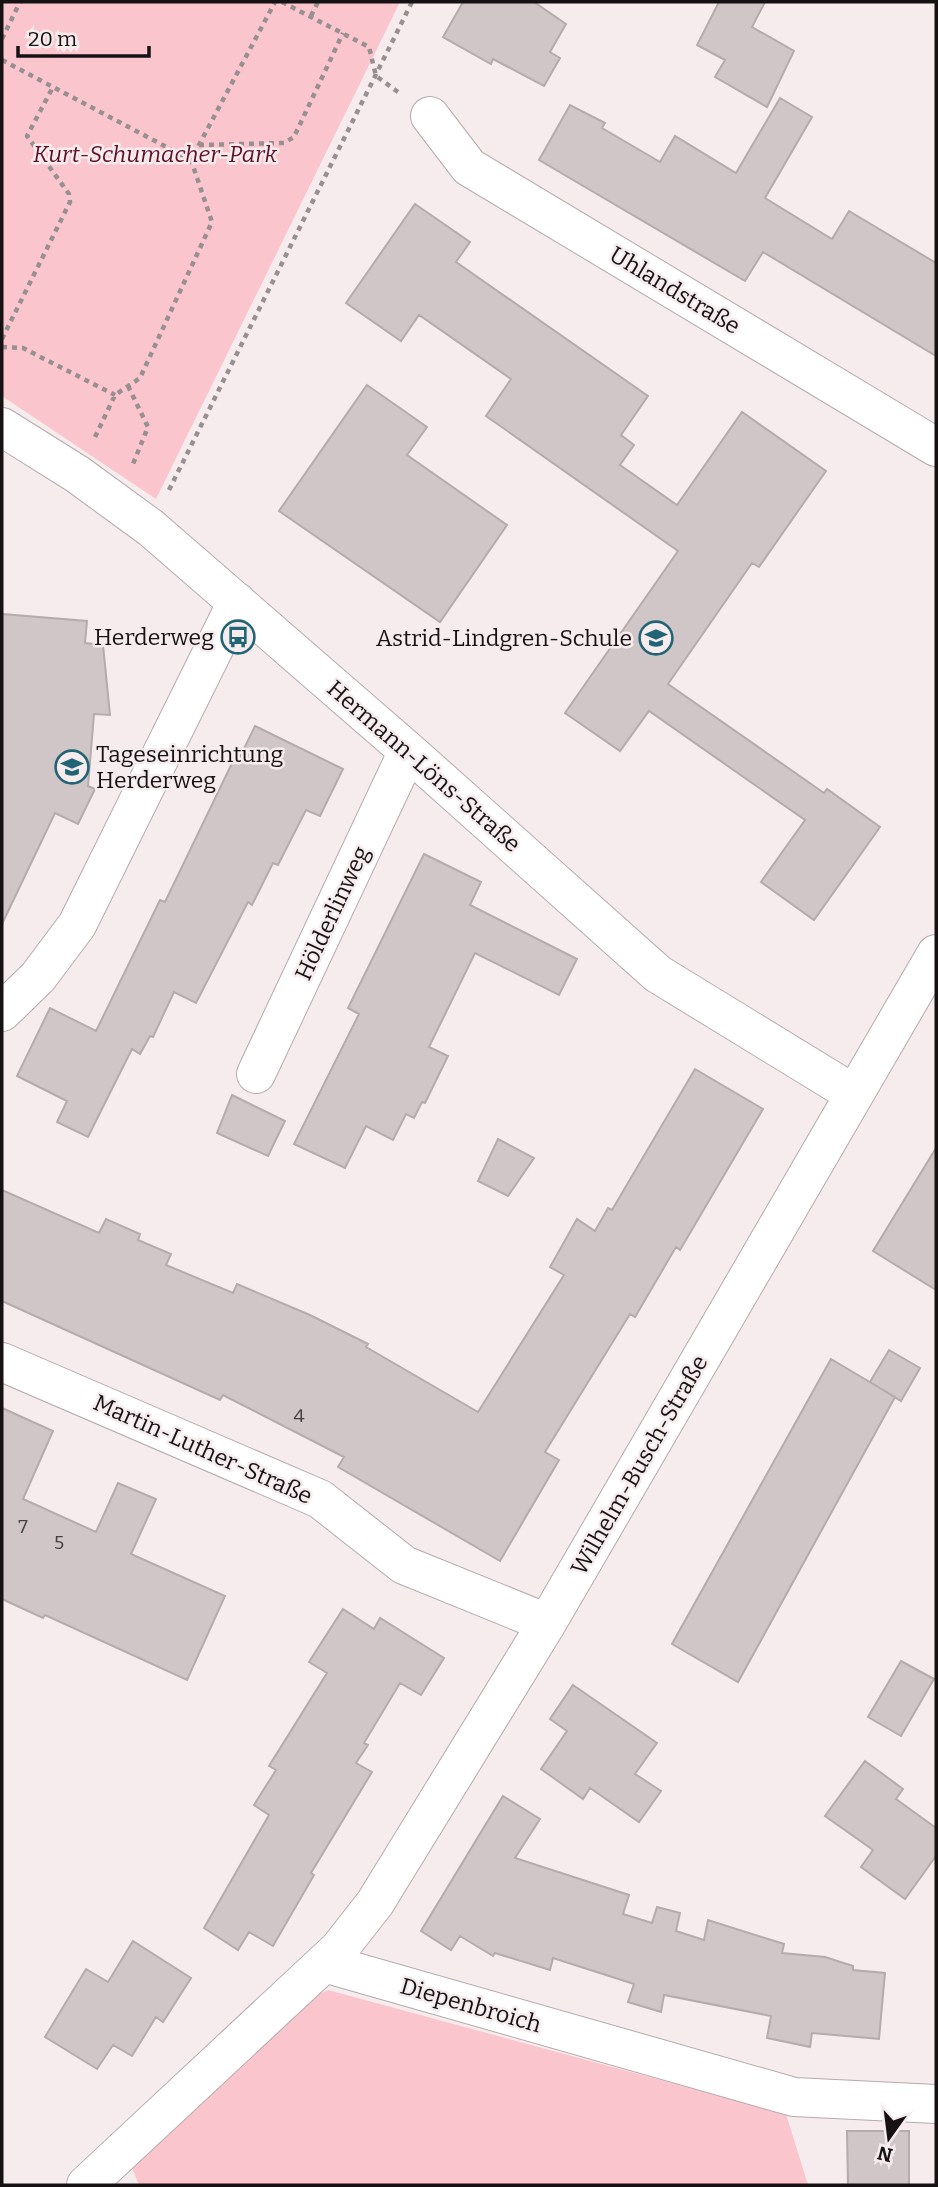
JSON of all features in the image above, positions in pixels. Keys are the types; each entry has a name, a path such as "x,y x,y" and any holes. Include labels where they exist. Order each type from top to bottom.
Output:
{"street":[{"name":"Uhlandstraße","path":"430,116 469,167 936,447"},
{"name":"Hermann-Löns-Straße","path":"2,427 77,474 150,528 408,751 658,974 854,1094"},
{"path":"2,1012 38,977 78,925 237,602"},
{"name":"Hölderlinweg","path":"256,1074 408,751"},
{"name":"Wilhelm-Busch-Straße","path":"324,1963 353,1934 375,1903 547,1623 936,954"},
{"name":"Martin-Luther-Straße","path":"2,1362 320,1499 404,1565 547,1623"},
{"path":"86,2185 324,1963"},
{"name":"Diepenbroich","path":"324,1963 794,2097 936,2104"}],"path":[{"path":"2,39 20,2"},
{"path":"191,160 275,2"},
{"path":"282,2 369,47 376,76"},
{"path":"311,16 318,2"},
{"path":"150,528 412,2"},
{"path":"199,145 284,143 294,137 343,33"},
{"path":"2,60 191,160 212,222 140,377 115,395 77,474"},
{"path":"2,339 69,202 66,190 27,136 53,87"},
{"path":"2,347 23,348 115,395"},
{"path":"114,501 148,431 148,423 128,386"}],"green space":[{"name":"Kurt-Schumacher-Park","path":"2,2 400,2 156,499 2,396"},
{"path":"328,1990 786,2114 808,2185 139,2185 131,2165 302,2003"}],"building":[{"path":"463,2 534,2 566,24 550,52 560,58 544,86 493,59 491,64 443,37"},
{"path":"719,2 765,2 752,27 794,51 767,107 715,77 725,60 697,45"},
{"path":"780,98 812,117 765,198 832,239 849,211 936,263 936,356 763,252 745,281 539,160 570,105 605,123 602,128 660,162 675,136 736,173"},
{"path":"415,204 470,242 456,262 648,396 621,435 634,445 620,465 677,505 742,412 826,471 759,567 752,563 668,684 824,793 827,789 880,827 814,920 761,882 805,820 649,711 620,751 565,713 678,551 486,416 511,379 419,315 401,341 346,303"},
{"path":"367,385 427,427 407,455 507,525 440,622 279,511"},
{"path":"2,614 87,621 85,643 103,645 110,715 94,714 88,786 95,789 78,824 55,813 2,924"},
{"path":"255,726 343,769 320,816 306,810 278,865 273,863 252,905 248,902 196,1003 174,992 153,1037 150,1036 140,1054 132,1049 88,1137 57,1122 67,1101 17,1076 50,1008 96,1031 160,900 165,902 234,759 238,761"},
{"path":"424,854 481,882 470,905 577,959 559,995 475,953 429,1047 448,1056 425,1103 422,1102 414,1118 406,1114 393,1140 366,1126 345,1168 294,1144 359,1014 348,1008"},
{"path":"695,1069 763,1109 680,1250 676,1247 635,1317 630,1314 545,1452 559,1460 500,1561 338,1467 344,1457 223,1395 220,1400 2,1301 2,1190 99,1233 106,1219 140,1234 138,1240 171,1254 166,1265 233,1293 237,1284 310,1315 368,1344 366,1347 478,1412 564,1275 550,1267 577,1219 595,1231 608,1208 612,1210"},
{"path":"232,1095 285,1121 268,1156 217,1133"},
{"path":"498,1139 534,1158 508,1196 478,1181"},
{"path":"936,1148 936,1290 873,1251"},
{"path":"889,1350 920,1368 901,1401 870,1382"},
{"path":"831,1359 895,1397 738,1682 672,1644"},
{"path":"2,1408 53,1431 23,1499 96,1532 118,1483 156,1499 131,1554 225,1596 187,1680 45,1615 43,1618 2,1599"},
{"path":"343,1609 374,1629 380,1618 444,1658 421,1695 400,1683 364,1743 368,1745 356,1763 372,1772 311,1873 314,1875 273,1946 249,1932 238,1950 204,1928 269,1815 254,1805 276,1770 269,1766 327,1673 309,1662"},
{"path":"901,1661 934,1679 901,1736 868,1717"},
{"path":"573,1685 657,1743 635,1774 661,1791 639,1822 590,1788 583,1799 541,1769 567,1731 550,1719"},
{"path":"865,1761 903,1789 896,1799 936,1828 936,1856 905,1899 861,1867 873,1850 825,1816"},
{"path":"503,1796 540,1819 515,1858 629,1895 623,1914 652,1923 657,1907 680,1913 676,1931 704,1940 708,1920 784,1944 782,1953 825,1957 853,1966 853,1970 885,1973 879,2039 812,2033 810,2047 767,2038 771,2016 664,1995 661,2012 628,2002 634,1984 553,1958 550,1970 495,1953 493,1956 460,1936 451,1950 421,1931"},
{"path":"133,1941 191,1978 163,2022 156,2017 132,2056 113,2045 97,2069 45,2037 86,1969 108,1982"},
{"path":"847,2131 909,2131 909,2185 848,2185"}],"place":[{"name":"Herderweg","path":"238,637"},
{"name":"Astrid-Lindgren-Schule","path":"656,638"},
{"name":"Tageseinrichtung Herderweg","path":"72,767"}]}
